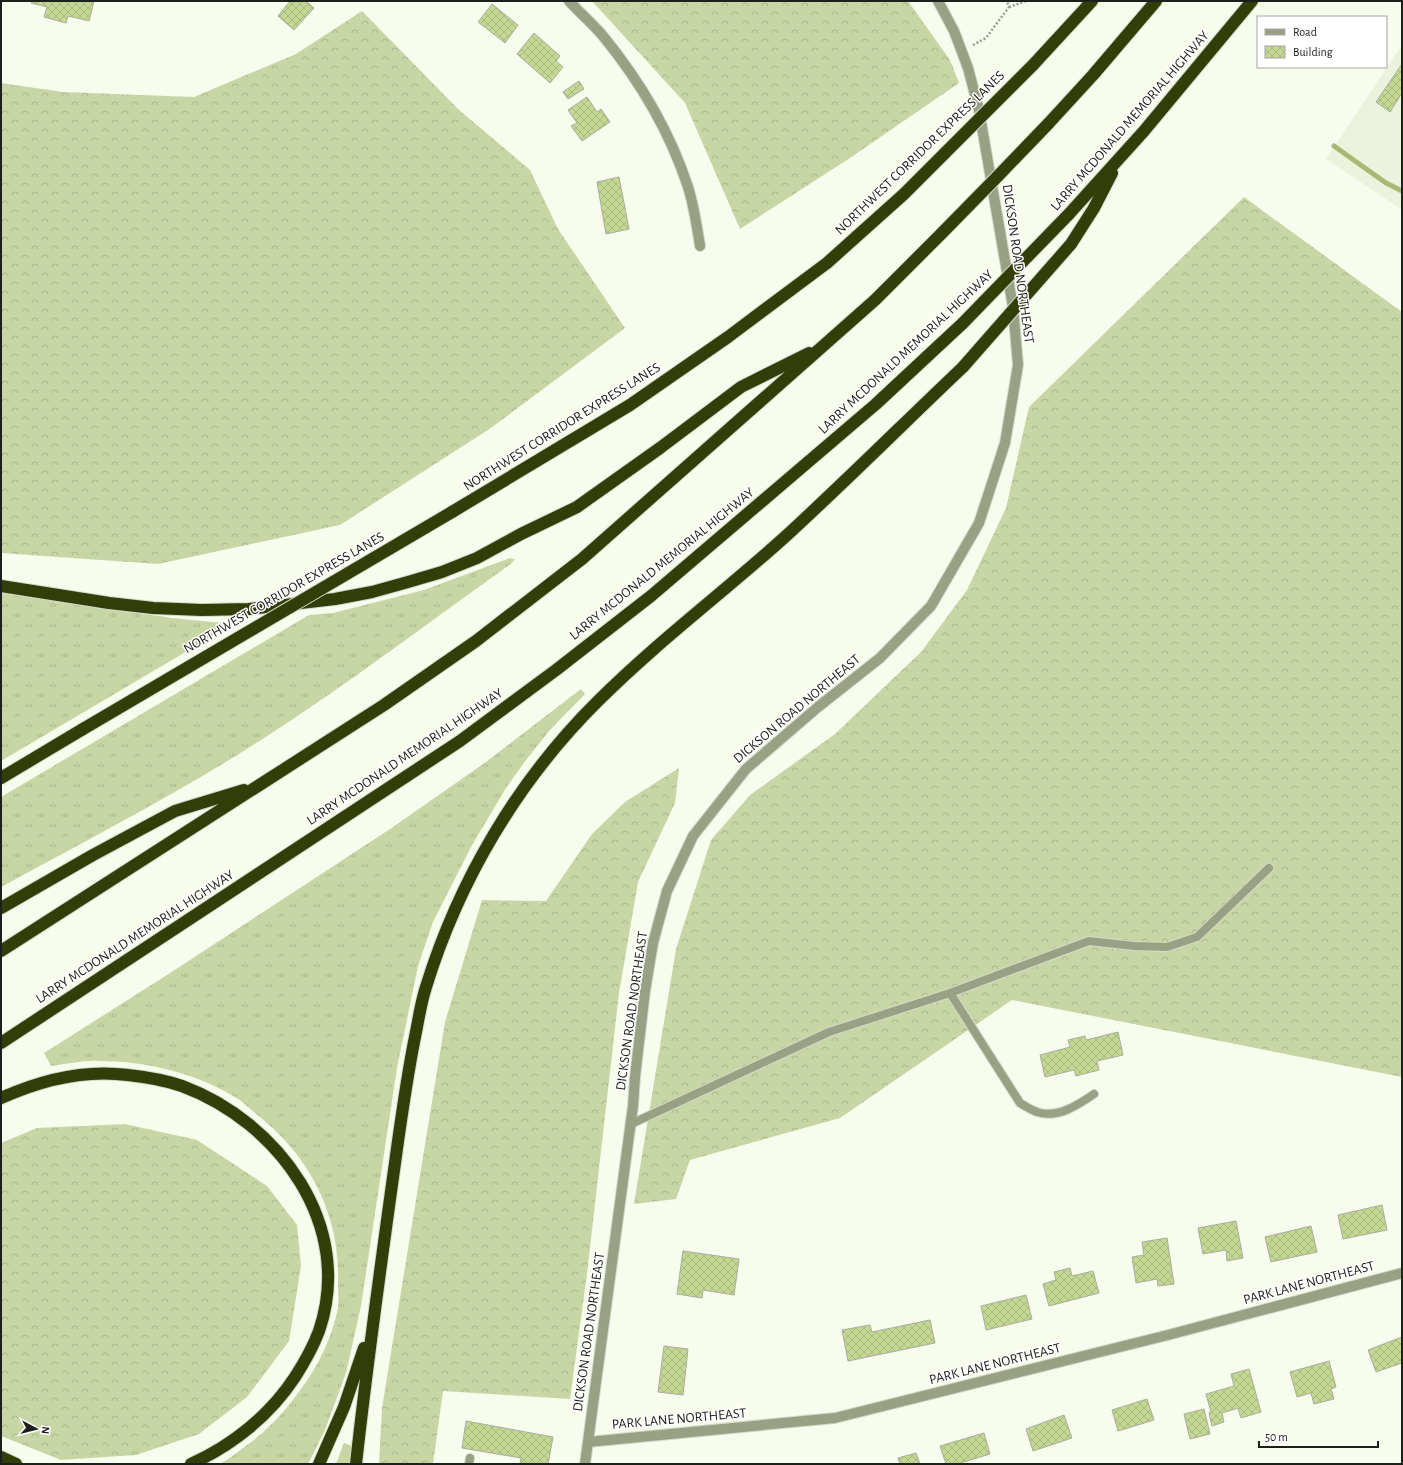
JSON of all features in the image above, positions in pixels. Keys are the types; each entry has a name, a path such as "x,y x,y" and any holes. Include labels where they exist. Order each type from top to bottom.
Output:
{"highway":[{"name":"NORTHWEST CORRIDOR EXPRESS LANES","path":"1,778 452,512 630,405 728,337 827,262 904,194 1033,65 1092,1"},
{"path":"1,951 384,705 476,641 582,559 875,300 1048,124 1093,75 1156,1"},
{"name":"LARRY MCDONALD MEMORIAL HIGHWAY","path":"1,1043 460,741 550,675 657,591 876,404 963,323 1069,214 1120,158 1194,72 1252,1"},
{"path":"356,1464 372,1325 405,1095 425,990 443,937 488,844 518,797 546,759 598,701 634,667 786,536 963,367 1071,244 1094,208 1120,158"},
{"path":"1,586 109,603 153,608 202,610 249,609 335,599 372,592 408,582 442,572 477,558 521,534 577,507 660,448 741,386 823,346"},
{"path":"1,908 93,855 176,811 259,786"},
{"path":"1,1098 22,1089 53,1079 84,1074 126,1074 151,1078 182,1086 214,1102 244,1121 265,1139 294,1172 311,1201 322,1233 327,1264 326,1298 318,1331 302,1365 286,1390 263,1416 239,1436 211,1455 191,1464"},
{"path":"319,1464 344,1407 372,1325"},
{"path":"1,1458 16,1464"}],"street":[{"path":"569,1 602,35 626,66 657,116 688,188 700,246"},
{"name":"DICKSON ROAD NORTHEAST","path":"585,1464 630,1124 645,991 653,943 667,891 693,836 746,769 818,707 880,658 930,606 979,523 1004,442 1018,365 1013,307 979,110 968,68 954,30 938,1"},
{"name":"PARK LANE NORTHEAST","path":"588,1442 835,1418 1168,1335 1402,1273"}],"lane":[{"path":"630,1124 829,1032 950,993 1090,941 1134,946 1167,947 1197,937 1269,868"},
{"path":"950,993 1020,1103 1037,1112 1052,1115 1076,1106 1094,1094"}],"path":[{"path":"1007,1 1009,7"},
{"path":"967,48 986,38 1009,7 1026,1"}],"shaded area":[{"path":"1402,45 1402,210 1326,159"}],"green space":[{"path":"592,1 908,1 950,60 959,83 850,158 740,229 685,103"},
{"path":"362,11 458,109 530,170 558,229 625,328 491,428 340,525 158,564 1,553 1,83 63,92 194,97 296,54"},
{"path":"1244,197 1402,312 1402,1077 1012,1000 840,1118 690,1160 676,1199 634,1204 676,949 711,840 750,795 835,734 921,652 967,590 1006,508 1029,407"},
{"path":"510,558 515,559 512,563 354,677 258,742 227,762 163,799 1,887 1,797 309,615 333,613 424,590"},
{"path":"1,593 172,618 233,624 1,761"},
{"path":"581,689 585,694 550,730 506,788 471,847 433,922 418,966 397,1068 361,1306 346,1373 325,1430 308,1464 219,1464 252,1442 282,1414 308,1380 324,1350 332,1330 338,1308 337,1257 327,1209 318,1187 306,1167 291,1147 274,1129 235,1097 220,1089 187,1075 134,1063 87,1061 51,1066 44,1053 167,975 390,829 486,762"},
{"path":"679,768 675,803 638,882 619,993 587,1274 570,1399 443,1391 433,1464 379,1464 382,1408 445,1022 482,900 546,901 592,834 625,802"},
{"path":"125,1124 197,1140 267,1186 297,1225 301,1266 289,1341 247,1397 199,1434 136,1455 61,1460 1,1436 1,1143 37,1128"},
{"path":"344,1443 352,1446 350,1464 336,1464"}],"building":[{"path":"32,1 94,1 89,21 68,16 66,23 44,17 47,7 31,3"},
{"path":"290,1 306,1 314,8 294,30 278,16"},
{"path":"492,4 518,25 505,43 478,22"},
{"path":"534,33 560,56 556,61 563,67 550,83 517,54"},
{"path":"1402,64 1402,93 1390,112 1376,102"},
{"path":"579,81 584,89 568,99 563,92"},
{"path":"587,97 597,112 601,109 610,122 582,141 571,126 577,123 568,110"},
{"path":"619,177 629,229 606,234 597,182"},
{"path":"1118,1032 1123,1055 1097,1061 1099,1070 1076,1076 1074,1070 1045,1077 1040,1055 1070,1047 1068,1040 1085,1036 1086,1040"},
{"path":"1382,1205 1387,1230 1343,1239 1338,1215"},
{"path":"1236,1221 1243,1258 1227,1261 1226,1250 1203,1254 1198,1228"},
{"path":"1311,1226 1317,1252 1271,1262 1265,1237"},
{"path":"1167,1238 1174,1284 1158,1286 1157,1279 1136,1283 1132,1257 1144,1255 1142,1242"},
{"path":"683,1251 739,1259 734,1295 703,1290 702,1298 677,1294"},
{"path":"1070,1268 1072,1276 1093,1271 1099,1293 1049,1306 1043,1284 1056,1280 1054,1272"},
{"path":"1026,1295 1032,1319 986,1330 981,1306"},
{"path":"930,1320 935,1343 848,1361 842,1330 870,1325 872,1332"},
{"path":"1402,1337 1402,1363 1376,1372 1368,1350"},
{"path":"664,1346 688,1349 683,1395 658,1392"},
{"path":"1329,1361 1336,1387 1331,1389 1334,1399 1314,1404 1311,1393 1297,1397 1290,1372"},
{"path":"1249,1369 1261,1412 1241,1418 1238,1408 1222,1413 1224,1422 1212,1426 1209,1413 1211,1412 1206,1394 1234,1386 1231,1374"},
{"path":"1147,1399 1154,1420 1118,1431 1112,1410"},
{"path":"1204,1409 1210,1434 1190,1439 1184,1414"},
{"path":"1064,1415 1072,1438 1033,1451 1026,1429"},
{"path":"466,1421 553,1437 548,1464 520,1464 521,1458 462,1448"},
{"path":"984,1433 990,1454 957,1464 946,1464 940,1446"},
{"path":"916,1453 920,1464 900,1464 898,1458"}],"waterway":[{"path":"1334,146 1386,183 1402,191"}]}
